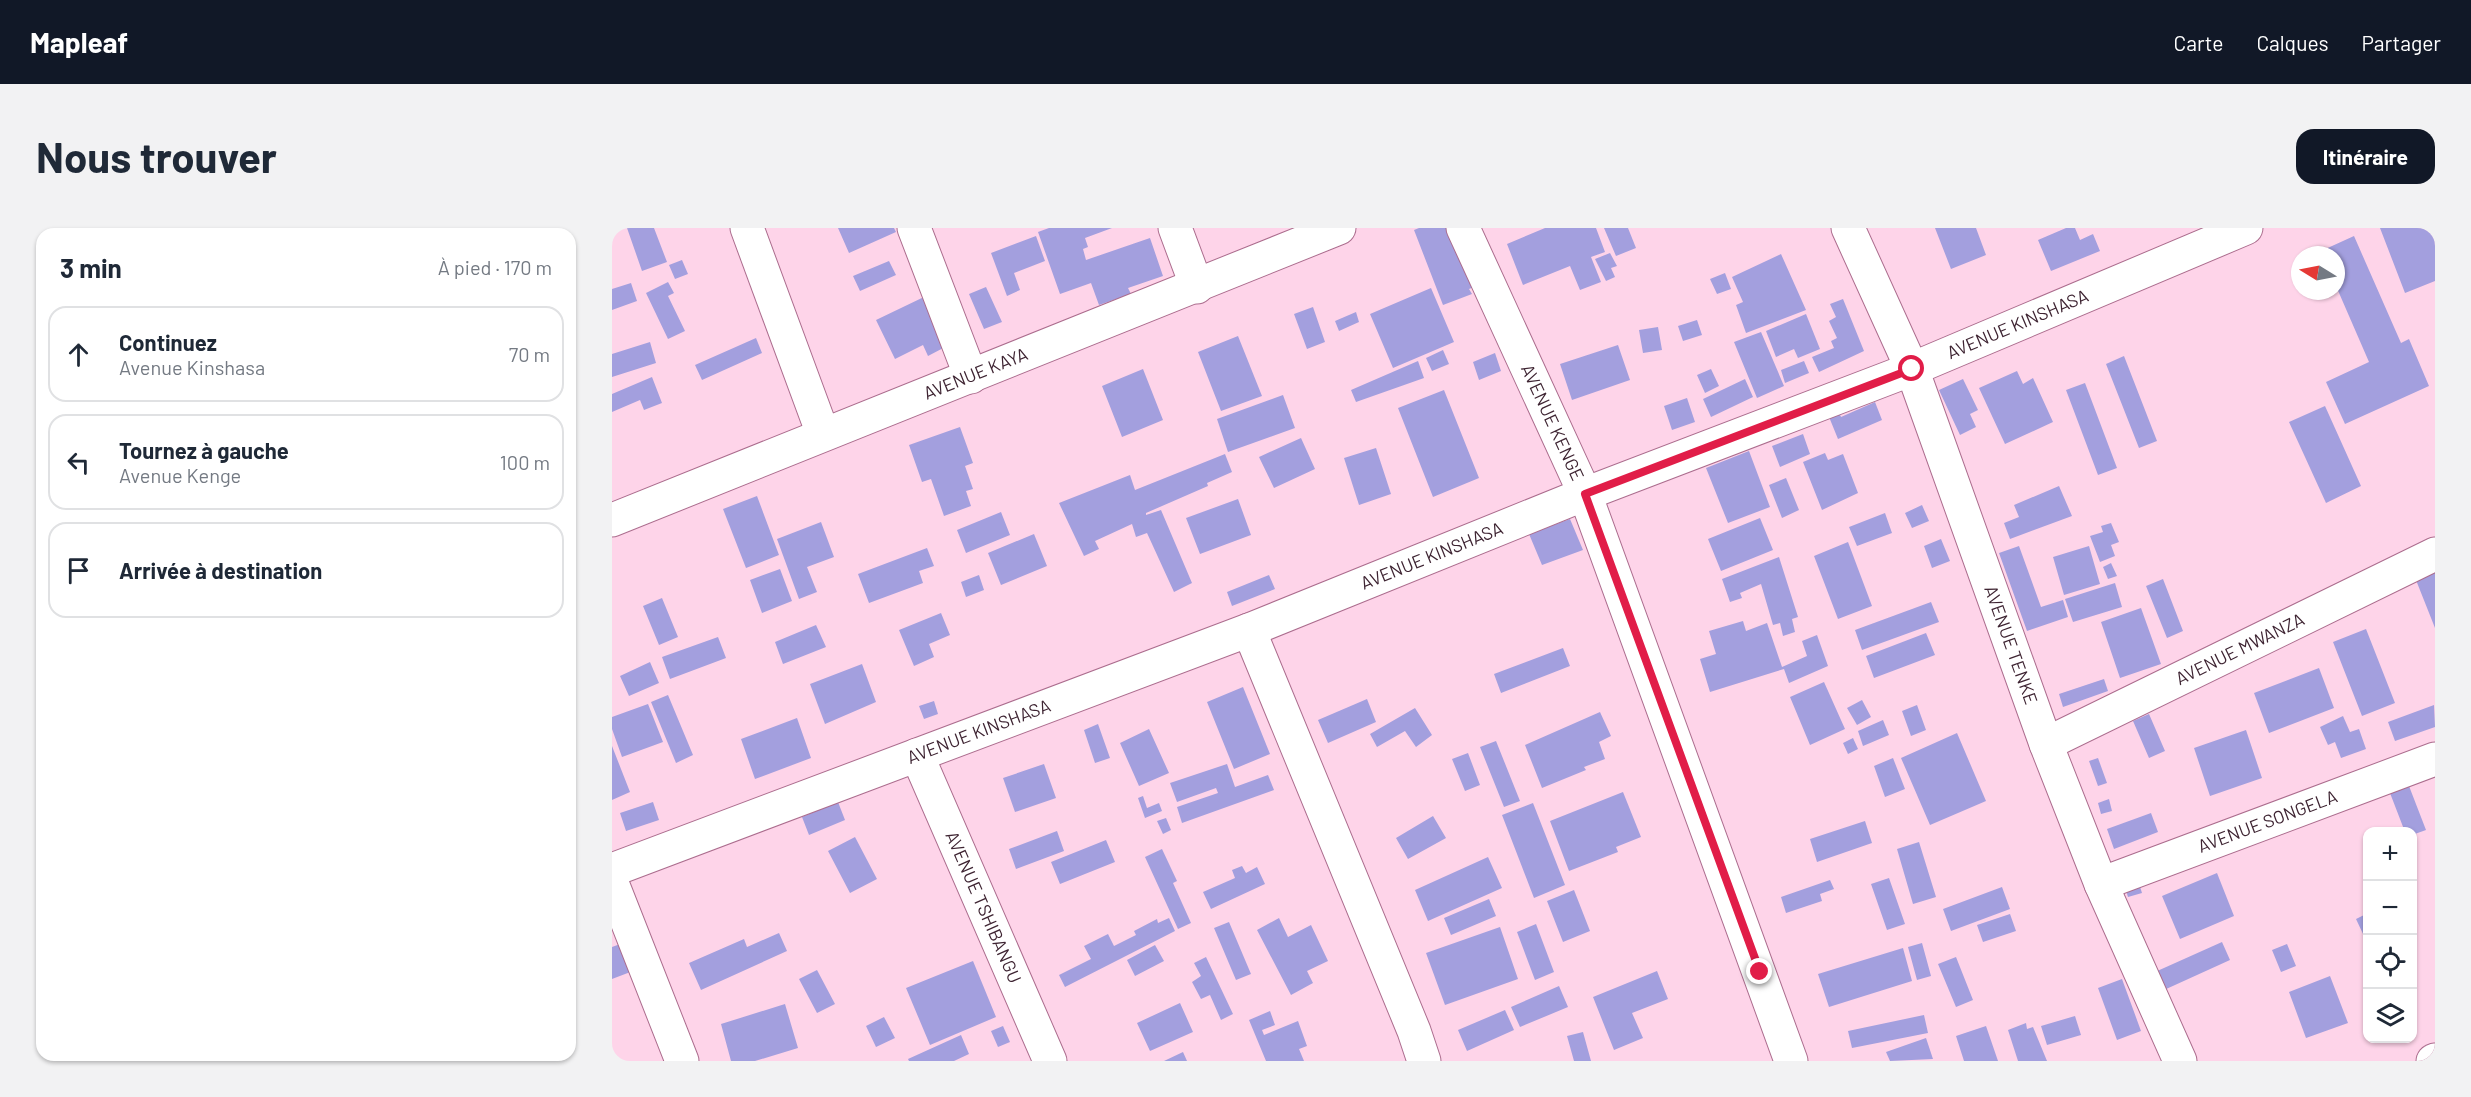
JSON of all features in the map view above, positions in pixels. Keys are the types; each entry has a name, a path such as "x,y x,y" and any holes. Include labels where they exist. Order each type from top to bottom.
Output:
{"street":[{"path":"747,228 823,434"},
{"path":"914,228 971,377"},
{"path":"1175,228 1197,287"},
{"name":"AVENUE KAYA","path":"612,520 823,434 1197,287 1339,228"},
{"name":"AVENUE KENGE","path":"1463,228 1585,494 1791,1061"},
{"name":"AVENUE TENKE","path":"1848,228 1912,369 2046,744 2101,884 2180,1061"},
{"name":"AVENUE KINSHASA","path":"612,870 1249,630 1585,494 1912,369 2242,229"},
{"name":"AVENUE MWANZA","path":"2046,744 2435,554"},
{"path":"1249,630 1414,1031 1424,1061"},
{"name":"AVENUE TSHIBANGU","path":"917,755 1050,1061"},
{"name":"AVENUE SONGELA","path":"2101,884 2435,759"},
{"path":"612,883 682,1061"}],"building":[{"path":"627,228 654,228 667,262 642,271"},
{"path":"838,228 894,228 896,232 849,253"},
{"path":"1049,228 1112,228 1085,238 1088,247 1083,249 1086,260 1150,238 1163,276 1128,288 1131,294 1099,305 1091,283 1060,294 1038,232"},
{"path":"1457,228 1479,285 1469,289 1472,294 1443,305 1414,230"},
{"path":"1545,228 1596,228 1605,252 1591,257 1601,282 1580,290 1570,266 1523,285 1507,244"},
{"path":"1604,228 1628,228 1636,248 1616,256"},
{"path":"1935,228 1976,228 1986,255 1951,269"},
{"path":"2066,228 2075,228 2080,240 2093,234 2100,251 2051,271 2038,240"},
{"path":"2380,228 2435,228 2435,281 2405,293"},
{"path":"1036,236 1045,261 1014,273 1020,290 1007,296 991,253"},
{"path":"2354,236 2401,343 2409,339 2429,386 2345,424 2326,382 2369,362 2342,300 2345,300 2345,246 2332,246"},
{"path":"1610,253 1617,266 1611,268 1615,277 1606,281 1595,259"},
{"path":"1781,254 1806,310 1746,333 1736,305 1743,302 1732,277"},
{"path":"682,260 688,274 675,279 669,265"},
{"path":"889,261 896,275 860,291 853,276"},
{"path":"1725,273 1731,289 1717,294 1710,279"},
{"path":"668,282 674,293 668,296 685,331 668,339 646,293"},
{"path":"631,283 637,301 612,310 612,289"},
{"path":"986,287 1002,322 984,329 969,294"},
{"path":"1431,288 1454,342 1393,368 1370,314"},
{"path":"926,296 949,345 928,356 923,345 895,359 876,320"},
{"path":"1843,299 1864,351 1819,372 1812,357 1834,348 1831,341 1837,338 1829,321 1836,317 1830,304"},
{"path":"1313,307 1325,342 1307,349 1294,314"},
{"path":"1356,312 1359,322 1339,331 1335,321"},
{"path":"1806,314 1820,349 1798,358 1794,349 1776,357 1766,331"},
{"path":"1697,320 1702,335 1683,341 1678,326"},
{"path":"1658,327 1662,350 1643,353 1639,330"},
{"path":"1761,332 1784,386 1757,398 1734,342"},
{"path":"1238,336 1262,396 1221,411 1198,352"},
{"path":"756,338 762,353 702,380 695,365"},
{"path":"650,342 656,363 612,377 612,354"},
{"path":"1618,345 1630,380 1572,400 1560,364"},
{"path":"1443,350 1449,364 1432,371 1426,358"},
{"path":"1495,353 1501,371 1479,380 1473,362"},
{"path":"2124,356 2157,441 2139,448 2106,364"},
{"path":"1418,361 1424,378 1356,402 1351,390"},
{"path":"1804,361 1809,373 1785,383 1781,370"},
{"path":"1143,369 1163,420 1122,437 1102,386"},
{"path":"1711,369 1719,386 1705,393 1697,375"},
{"path":"2017,371 2023,384 2033,378 2053,422 2005,444 1979,388"},
{"path":"652,377 662,403 644,410 640,400 612,412 612,394"},
{"path":"1745,379 1753,397 1711,417 1703,399"},
{"path":"1963,379 1978,410 1970,414 1976,427 1960,435 1939,390"},
{"path":"2085,383 2117,468 2098,475 2066,390"},
{"path":"1444,390 1479,478 1433,497 1398,408"},
{"path":"1283,395 1295,428 1228,452 1217,419"},
{"path":"1687,398 1695,422 1672,430 1664,406"},
{"path":"1875,402 1882,420 1838,439 1827,412 1837,408 1841,417"},
{"path":"2325,406 2361,486 2326,503 2289,422"},
{"path":"960,427 973,463 965,466 973,489 966,491 971,506 944,516 931,479 922,482 909,445"},
{"path":"1803,434 1810,454 1780,467 1772,446"},
{"path":"1301,438 1315,469 1274,488 1259,457"},
{"path":"1376,448 1391,494 1359,505 1344,458"},
{"path":"1749,451 1770,507 1728,523 1706,468"},
{"path":"1825,453 1828,460 1843,454 1858,493 1822,510 1803,462"},
{"path":"1225,454 1232,472 1207,483 1208,486 1146,513 1146,515 1161,510 1192,583 1174,592 1147,533 1136,537 1132,524 1095,541 1099,549 1084,556 1059,503 1130,475 1135,490"},
{"path":"1786,478 1799,510 1782,518 1769,485"},
{"path":"2059,486 2072,516 2010,539 2004,523 2019,517 2014,505"},
{"path":"757,496 779,555 746,568 723,509"},
{"path":"1238,499 1251,535 1200,554 1186,518"},
{"path":"1922,505 1929,521 1912,528 1905,513"},
{"path":"1001,512 1010,535 966,553 957,530"},
{"path":"1885,513 1892,533 1857,546 1849,527"},
{"path":"1760,518 1773,550 1721,571 1708,539"},
{"path":"1570,519 1583,550 1542,565 1529,534"},
{"path":"821,522 834,557 807,567 817,592 799,599 777,539"},
{"path":"2111,523 2119,542 2111,545 2115,556 2100,562 2090,536 2103,532 2101,526"},
{"path":"1034,534 1047,566 1001,585 988,553"},
{"path":"1941,539 1950,561 1932,568 1924,546"},
{"path":"1848,542 1872,606 1838,619 1814,556"},
{"path":"2019,546 2041,607 2063,600 2068,617 2027,631 1999,553"},
{"path":"2089,546 2100,584 2064,595 2053,557"},
{"path":"927,548 934,566 919,571 923,583 869,603 858,574"},
{"path":"1779,557 1798,617 1792,619 1795,632 1783,636 1780,623 1773,625 1761,584 1740,593 1742,598 1730,602 1722,579"},
{"path":"2435,558 2435,628 2412,570"},
{"path":"2111,563 2117,576 2108,579 2103,567"},
{"path":"780,569 792,601 762,613 750,580"},
{"path":"979,575 984,590 966,597 961,582"},
{"path":"1269,575 1275,589 1232,606 1227,592"},
{"path":"2163,579 2183,631 2167,638 2146,586"},
{"path":"2115,583 2122,607 2073,622 2065,599"},
{"path":"662,598 678,637 659,645 643,606"},
{"path":"1931,602 1939,622 1862,650 1855,630"},
{"path":"2141,608 2161,664 2120,678 2101,622"},
{"path":"941,613 950,635 929,644 934,657 914,666 899,630"},
{"path":"1743,621 1746,631 1767,623 1782,667 1807,656 1802,641 1817,635 1828,666 1789,683 1784,669 1710,692 1700,659 1716,654 1709,631"},
{"path":"816,625 826,647 783,664 775,642"},
{"path":"2366,629 2395,703 2362,716 2333,642"},
{"path":"1926,633 1935,655 1874,678 1866,656"},
{"path":"718,637 726,658 670,679 662,657"},
{"path":"1563,648 1570,666 1501,693 1494,674"},
{"path":"650,662 659,683 629,696 620,676"},
{"path":"862,664 876,702 825,724 810,684"},
{"path":"2319,668 2334,708 2269,733 2254,693"},
{"path":"2104,679 2108,691 2063,707 2059,694"},
{"path":"1824,682 1845,729 1810,745 1790,697"},
{"path":"1243,687 1270,754 1234,769 1207,702"},
{"path":"668,695 693,755 676,763 651,702"},
{"path":"1367,699 1376,722 1328,743 1318,720"},
{"path":"1862,700 1871,717 1857,725 1847,708"},
{"path":"934,701 938,714 924,719 919,706"},
{"path":"648,704 663,742 622,757 612,729 612,717"},
{"path":"1917,705 1926,730 1911,736 1902,711"},
{"path":"2434,705 2435,727 2395,741 2388,722"},
{"path":"1415,708 1432,735 1416,747 1405,731 1377,747 1370,734"},
{"path":"1600,712 1611,736 1599,742 1605,759 1584,767 1586,770 1542,788 1525,745"},
{"path":"2149,714 2165,751 2149,758 2133,721"},
{"path":"2343,716 2350,732 2359,729 2366,749 2341,758 2335,742 2328,745 2320,727"},
{"path":"797,718 811,758 755,779 741,739"},
{"path":"1883,720 1889,735 1863,746 1858,731"},
{"path":"1098,724 1110,758 1095,763 1084,730"},
{"path":"1149,729 1169,773 1139,786 1120,743"},
{"path":"2246,730 2262,778 2210,796 2194,748"},
{"path":"1957,733 1986,801 1930,825 1901,758"},
{"path":"1853,738 1858,749 1848,754 1843,743"},
{"path":"1496,741 1520,801 1504,807 1480,747"},
{"path":"612,746 630,792 612,800"},
{"path":"1468,753 1480,785 1465,791 1452,759"},
{"path":"1893,758 1905,789 1885,797 1874,766"},
{"path":"2098,758 2107,783 2098,786 2089,761"},
{"path":"1044,764 1056,798 1015,812 1003,778"},
{"path":"1227,764 1235,787 1268,775 1274,790 1182,823 1177,807 1218,793 1216,788 1177,802 1170,783"},
{"path":"2409,786 2426,830 2417,833 2417,827 2403,827 2390,793"},
{"path":"1623,792 1641,837 1616,847 1618,852 1569,871 1550,821"},
{"path":"1143,796 1147,808 1159,803 1162,811 1145,818 1138,798"},
{"path":"2109,799 2112,811 2101,814 2098,803"},
{"path":"653,802 659,820 626,831 620,813"},
{"path":"838,802 845,820 809,835 802,817"},
{"path":"1533,803 1565,885 1534,898 1502,815"},
{"path":"2151,813 2158,832 2114,849 2107,829"},
{"path":"1433,816 1446,838 1408,859 1396,838"},
{"path":"1166,818 1171,830 1163,834 1157,821"},
{"path":"1865,821 1872,843 1817,862 1810,839"},
{"path":"1057,831 1064,851 1016,869 1009,849"},
{"path":"855,837 877,879 850,893 828,851"},
{"path":"1106,840 1115,862 1060,884 1051,862"},
{"path":"1919,842 1936,897 1913,904 1897,849"},
{"path":"1162,849 1177,881 1173,883 1191,923 1178,929 1145,857"},
{"path":"1488,857 1502,888 1428,921 1415,890"},
{"path":"1242,866 1246,873 1257,867 1265,884 1211,909 1203,892 1235,878 1232,870"},
{"path":"2217,873 2234,916 2180,939 2162,896"},
{"path":"2136,874 2142,893 2128,897 2122,878"},
{"path":"1889,878 1905,924 1887,930 1871,884"},
{"path":"1830,880 1834,889 1820,894 1822,901 1786,913 1781,897"},
{"path":"2002,887 2010,909 1951,931 1943,909"},
{"path":"1574,890 1590,931 1563,942 1547,901"},
{"path":"1489,899 1496,916 1451,935 1444,918"},
{"path":"2010,914 2016,931 1983,942 1977,925"},
{"path":"2363,916 2363,934 2356,919"},
{"path":"1169,918 1175,931 1065,987 1059,975 1091,959 1084,946 1108,934 1114,946 1136,935 1134,931 1157,919 1158,923"},
{"path":"1279,918 1288,937 1311,925 1328,961 1307,971 1313,983 1291,995 1257,930"},
{"path":"1229,922 1251,974 1236,980 1214,928"},
{"path":"1536,924 1554,972 1535,980 1517,932"},
{"path":"1500,927 1518,979 1445,1005 1426,953"},
{"path":"779,933 787,951 701,990 689,963 744,939 747,947"},
{"path":"2222,942 2230,960 2164,990 2155,972"},
{"path":"623,943 633,971 612,979 612,947"},
{"path":"1922,943 1931,976 1917,980 1908,947"},
{"path":"2287,944 2296,966 2281,972 2272,950"},
{"path":"1155,945 1164,961 1135,976 1127,960"},
{"path":"1903,948 1912,981 1829,1007 1818,974"},
{"path":"1206,957 1233,1014 1221,1020 1210,995 1201,999 1192,982 1201,976 1194,963"},
{"path":"1956,957 1973,1000 1956,1007 1938,964"},
{"path":"973,961 996,1017 930,1045 906,988"},
{"path":"817,970 835,1004 817,1013 799,979"},
{"path":"1657,971 1668,999 1632,1013 1643,1038 1614,1050 1593,997"},
{"path":"2330,976 2348,1023 2306,1038 2289,992"},
{"path":"2122,979 2141,1031 2117,1040 2098,988"},
{"path":"1559,986 1568,1007 1520,1027 1511,1007"},
{"path":"1180,1003 1193,1032 1150,1051 1137,1023"},
{"path":"785,1004 798,1048 755,1061 731,1061 721,1024"},
{"path":"1505,1010 1514,1030 1467,1051 1458,1030"},
{"path":"1270,1011 1275,1025 1262,1030 1264,1035 1298,1021 1307,1046 1299,1049 1304,1061 1266,1061 1249,1020"},
{"path":"1924,1015 1928,1033 1852,1048 1848,1031"},
{"path":"2075,1016 2081,1035 2047,1045 2041,1026"},
{"path":"884,1017 895,1038 876,1047 866,1026"},
{"path":"2026,1023 2027,1029 2033,1027 2047,1061 2018,1061 2008,1030"},
{"path":"1003,1026 1010,1042 998,1047 991,1031"},
{"path":"1986,1026 1998,1061 1964,1061 1956,1036"},
{"path":"1583,1032 1591,1061 1574,1061 1567,1036"},
{"path":"961,1035 969,1054 954,1061 909,1061 908,1059"},
{"path":"1926,1038 1933,1059 1890,1061 1886,1052"},
{"path":"1183,1052 1187,1061 1164,1061"}],"route":[{"path":"1760,972 1585,494 1912,369"}]}
